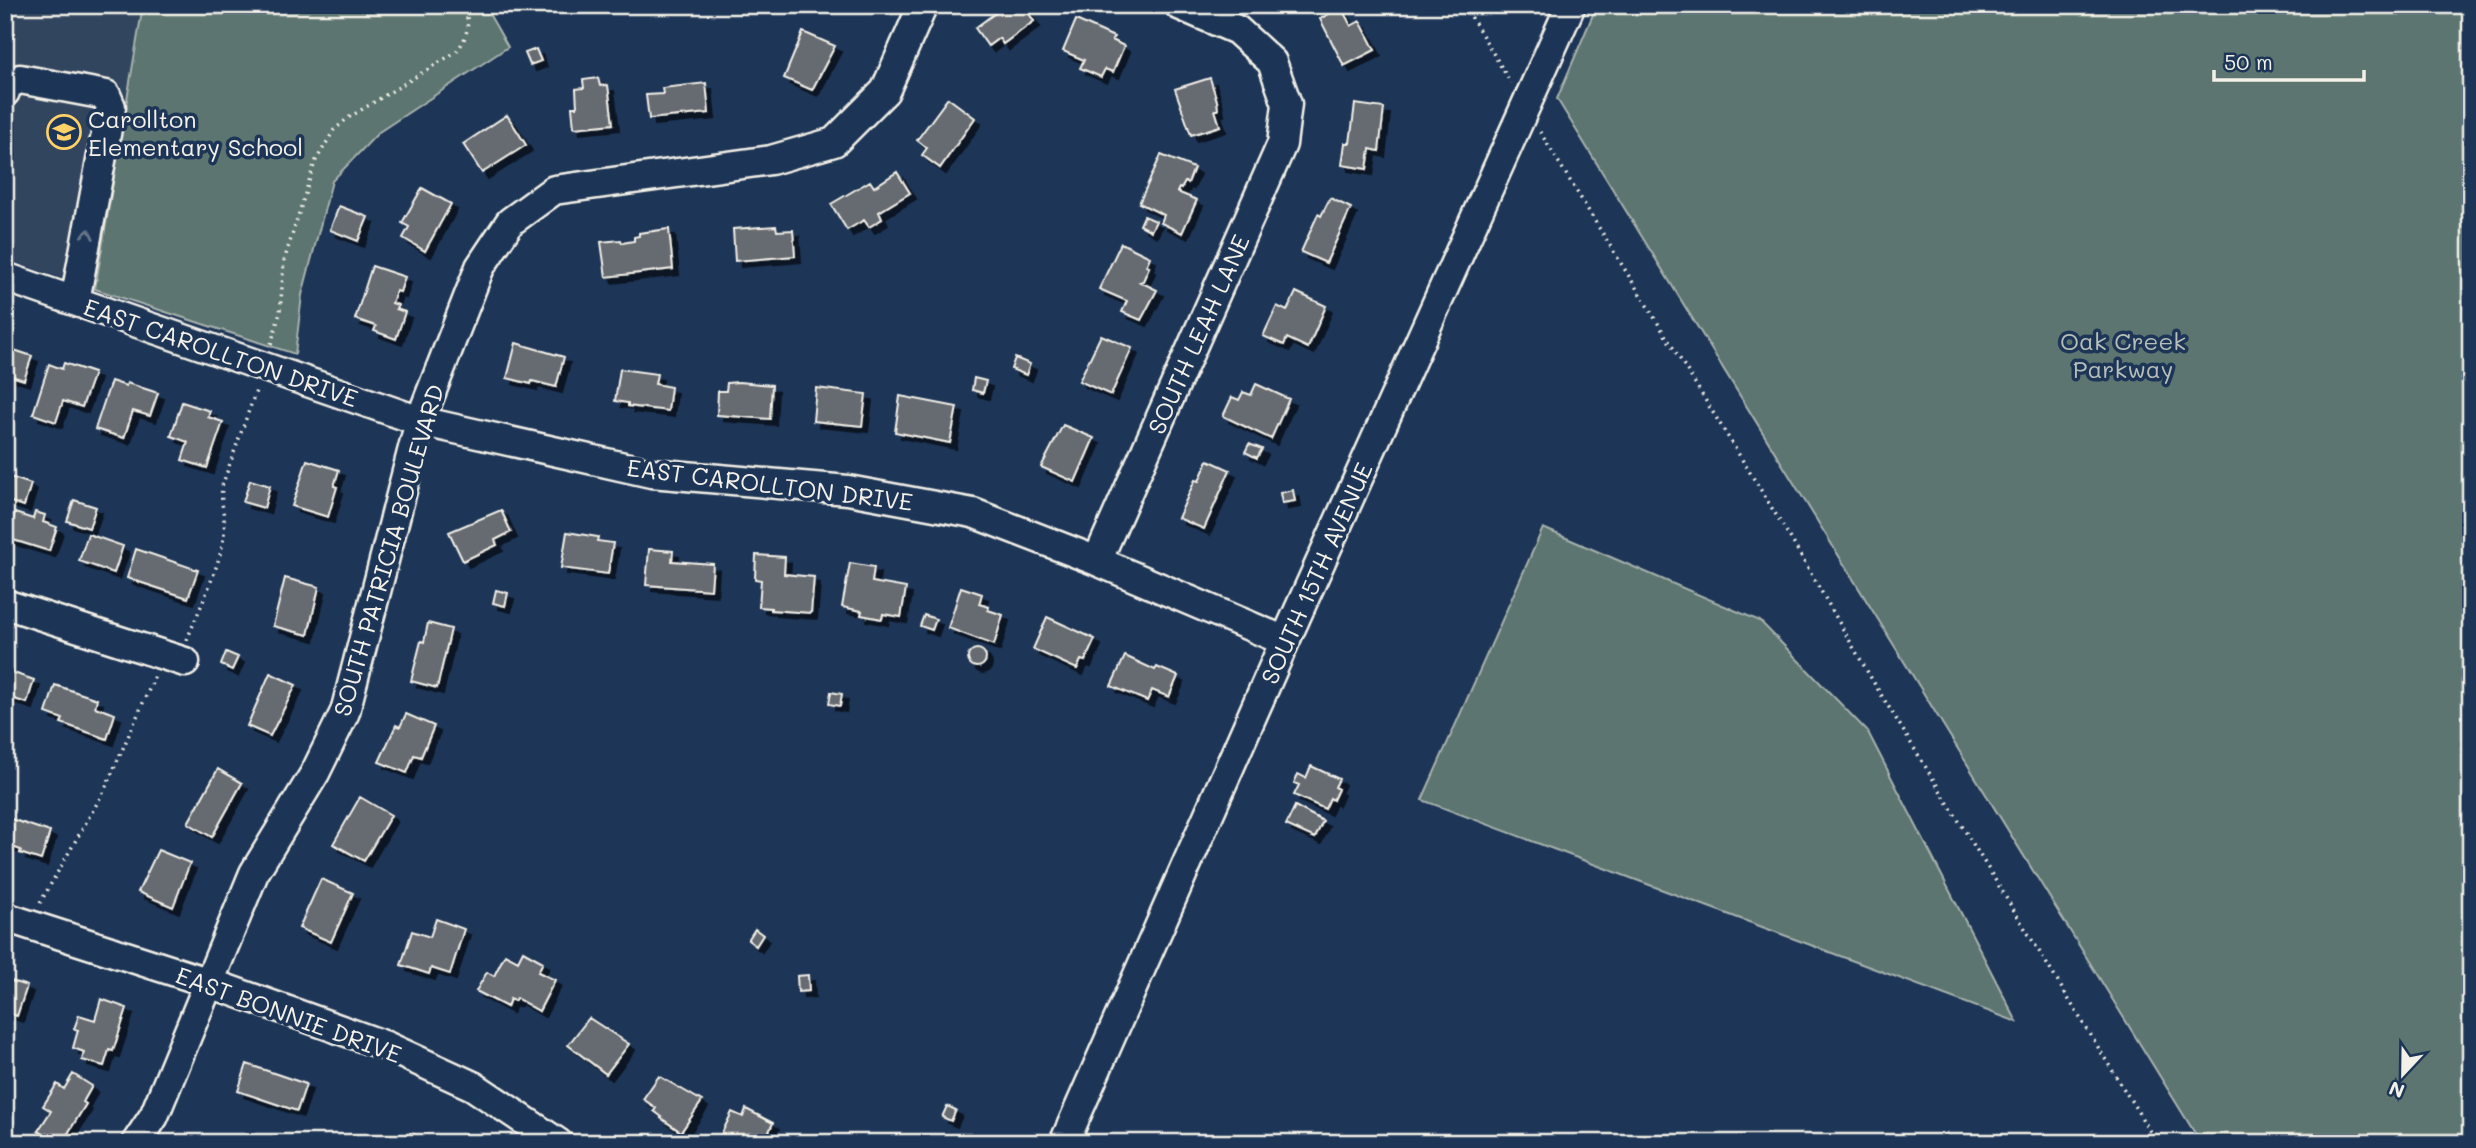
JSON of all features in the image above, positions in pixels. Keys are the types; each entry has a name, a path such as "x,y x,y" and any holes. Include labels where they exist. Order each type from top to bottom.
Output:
{"street":[{"name":"SOUTH PATRICIA BOULEVARD","path":"136,1143 154,1116 254,873 315,773 345,712 420,421 480,267 510,222 554,190 771,160 834,142 885,92 923,5"},
{"name":"SOUTH LEAH LANE","path":"1097,561 1282,144 1287,104 1272,62 1237,30 1179,5"},
{"name":"SOUTH 15TH AVENUE","path":"1064,1143 1285,641 1571,5"},
{"path":"5,92 6,85 20,79 106,95 111,107 75,301"},
{"name":"EAST CAROLLTON DRIVE","path":"5,277 420,421 651,473 848,490 973,513 1097,561 1285,641"},
{"path":"5,604 177,659"},
{"name":"EAST BONNIE DRIVE","path":"18,921 386,1046 472,1086 558,1143"}],"path":[{"path":"18,921 41,902 177,659 223,538 225,515 221,497 222,486 280,313 284,261 318,156 334,130 348,118 456,52 467,34 468,17 463,5"},
{"path":"1464,5 1517,94"},
{"path":"1534,122 2157,1143"}],"shaded area":[{"name":"Carollton Elementary School","path":"5,5 143,5 95,289 5,259"}],"green space":[{"path":"143,5 484,5 508,47 379,132 332,181 302,295 295,354 95,289"},
{"name":"Oak Creek Parkway","path":"1597,5 2471,5 2471,1143 2201,1143 1557,99"},
{"path":"1543,528 1760,621 1868,732 2017,1022 1422,800"}],"building":[{"path":"1006,5 1023,5 1034,21 1003,44 999,38 988,46 975,28"},
{"path":"1341,7 1351,26 1360,21 1375,50 1344,66 1320,19"},
{"path":"1076,20 1114,37 1112,40 1124,46 1113,72 1105,69 1101,77 1080,68 1084,60 1063,51"},
{"path":"803,32 835,46 812,90 784,78"},
{"path":"536,49 541,61 530,65 525,53"},
{"path":"598,78 600,86 608,85 613,124 574,128 572,107 577,107 576,89 584,88 583,80"},
{"path":"1210,78 1217,101 1218,110 1215,110 1220,126 1191,135 1175,89"},
{"path":"706,83 709,113 649,119 646,95 663,94 662,88"},
{"path":"948,98 975,118 940,168 922,155 927,148 917,140"},
{"path":"1355,104 1384,108 1379,151 1370,149 1367,169 1342,165 1345,143 1350,143"},
{"path":"507,115 526,145 482,173 463,144"},
{"path":"1161,155 1194,168 1188,183 1185,182 1177,192 1197,200 1182,233 1161,223 1164,215 1139,203"},
{"path":"897,172 910,193 879,212 882,219 869,227 864,220 847,230 831,204 870,181 874,187"},
{"path":"422,188 451,204 425,251 403,238 409,227 402,223"},
{"path":"1330,198 1351,208 1326,263 1301,252 1318,214 1321,216"},
{"path":"339,206 368,217 358,241 330,230"},
{"path":"1144,216 1156,221 1151,231 1140,225"},
{"path":"776,226 777,231 793,230 795,256 735,261 733,229"},
{"path":"669,229 673,269 606,277 601,242 634,241 634,237 639,236 639,233"},
{"path":"1121,243 1150,257 1146,266 1149,267 1140,282 1157,290 1141,320 1122,312 1127,301 1099,289"},
{"path":"372,266 405,277 400,292 396,291 392,303 398,305 396,309 405,312 396,339 374,331 376,326 355,319"},
{"path":"1296,292 1326,306 1308,348 1287,338 1284,345 1263,336 1277,306 1287,311"},
{"path":"1101,335 1132,348 1111,395 1079,381"},
{"path":"516,343 564,357 556,387 507,378"},
{"path":"5,347 32,356 24,380 5,374"},
{"path":"1015,358 1030,364 1026,375 1011,369"},
{"path":"64,363 94,373 82,407 63,401 56,422 33,414 49,364 62,369"},
{"path":"620,369 657,374 655,384 671,387 668,411 628,406 628,403 615,401"},
{"path":"974,378 986,381 983,393 972,390"},
{"path":"111,381 158,393 150,416 133,411 124,438 95,429"},
{"path":"727,383 772,385 770,419 717,415 718,391 726,391"},
{"path":"1256,384 1289,399 1271,439 1223,416 1232,397 1239,400 1243,392 1251,395"},
{"path":"816,388 866,394 862,426 813,421"},
{"path":"900,396 957,407 950,443 895,432"},
{"path":"182,402 210,411 208,417 223,422 207,468 182,460 188,442 171,436"},
{"path":"1063,425 1094,438 1075,482 1041,467"},
{"path":"1249,444 1262,449 1257,458 1245,452"},
{"path":"307,460 339,470 328,517 292,506"},
{"path":"1208,460 1230,470 1204,529 1178,518 1195,480 1199,481"},
{"path":"10,477 31,484 24,506 5,500"},
{"path":"250,480 270,486 264,508 243,502"},
{"path":"1293,490 1295,501 1282,503 1280,493"},
{"path":"74,500 96,507 89,528 67,521"},
{"path":"501,510 511,532 495,540 497,545 463,561 449,532"},
{"path":"35,512 45,515 43,522 57,527 49,551 7,538 15,513 33,519"},
{"path":"567,532 598,537 597,541 613,543 608,574 561,568"},
{"path":"88,534 123,546 114,573 79,561"},
{"path":"136,549 198,570 188,598 127,578"},
{"path":"649,549 673,551 672,561 713,564 711,590 646,585"},
{"path":"756,555 785,557 784,574 814,577 811,613 759,607 761,580 755,579"},
{"path":"850,563 874,567 872,582 906,588 901,617 883,614 882,619 861,615 862,611 842,607"},
{"path":"285,578 319,587 308,635 273,626"},
{"path":"961,587 982,594 979,604 1003,615 994,645 948,628"},
{"path":"496,590 508,593 505,606 493,603"},
{"path":"924,615 936,619 932,630 920,626"},
{"path":"1047,617 1095,639 1085,661 1081,660 1077,669 1033,649"},
{"path":"428,623 451,629 437,688 411,681"},
{"path":"977,649 983,652 986,658 983,664 977,667 971,664 968,658 971,652"},
{"path":"226,652 238,657 232,670 221,665"},
{"path":"1125,656 1155,670 1157,667 1178,676 1169,697 1152,690 1147,701 1111,686"},
{"path":"5,670 34,680 27,703 5,696"},
{"path":"270,673 296,685 270,736 247,726"},
{"path":"55,685 97,699 95,707 115,714 107,739 61,723 63,719 46,713"},
{"path":"831,692 842,694 840,706 829,704"},
{"path":"406,714 434,726 421,757 414,755 407,773 379,762 396,725 400,727"},
{"path":"1311,766 1339,779 1333,800 1330,798 1325,809 1294,795 1299,785 1294,783 1298,774 1306,778"},
{"path":"218,769 242,783 212,837 188,823"},
{"path":"360,797 391,815 364,861 333,844"},
{"path":"1295,806 1323,821 1315,838 1286,825"},
{"path":"5,817 50,832 41,860 7,845 5,849"},
{"path":"158,850 190,863 173,907 138,892"},
{"path":"321,879 353,893 331,942 299,928"},
{"path":"436,919 464,929 450,974 431,968 429,974 401,965 412,931 430,937"},
{"path":"755,929 763,935 756,946 748,940"},
{"path":"523,951 543,962 538,972 555,980 539,1011 516,998 514,1001 510,999 507,1007 476,991 487,972 494,976 505,954 518,961"},
{"path":"808,975 809,991 798,992 797,976"},
{"path":"5,979 27,986 17,1016 5,1012"},
{"path":"101,999 127,1008 113,1051 109,1050 104,1066 82,1060 84,1052 73,1048 78,1030 74,1029 79,1015 95,1020"},
{"path":"589,1018 629,1044 606,1074 568,1045"},
{"path":"247,1064 306,1084 297,1111 238,1091"},
{"path":"73,1074 92,1086 83,1102 86,1104 62,1143 56,1143 38,1131 51,1111 43,1106 57,1084 64,1089"},
{"path":"659,1076 702,1101 681,1132 661,1118 654,1111 656,1108 643,1099"},
{"path":"947,1106 956,1110 951,1121 942,1117"},
{"path":"746,1109 773,1123 767,1136 781,1143 727,1143 719,1139 732,1112 743,1117"},
{"path":"411,1133 432,1143 405,1143"}],"place":[{"name":"Carollton Elementary School","path":"64,132"}]}
